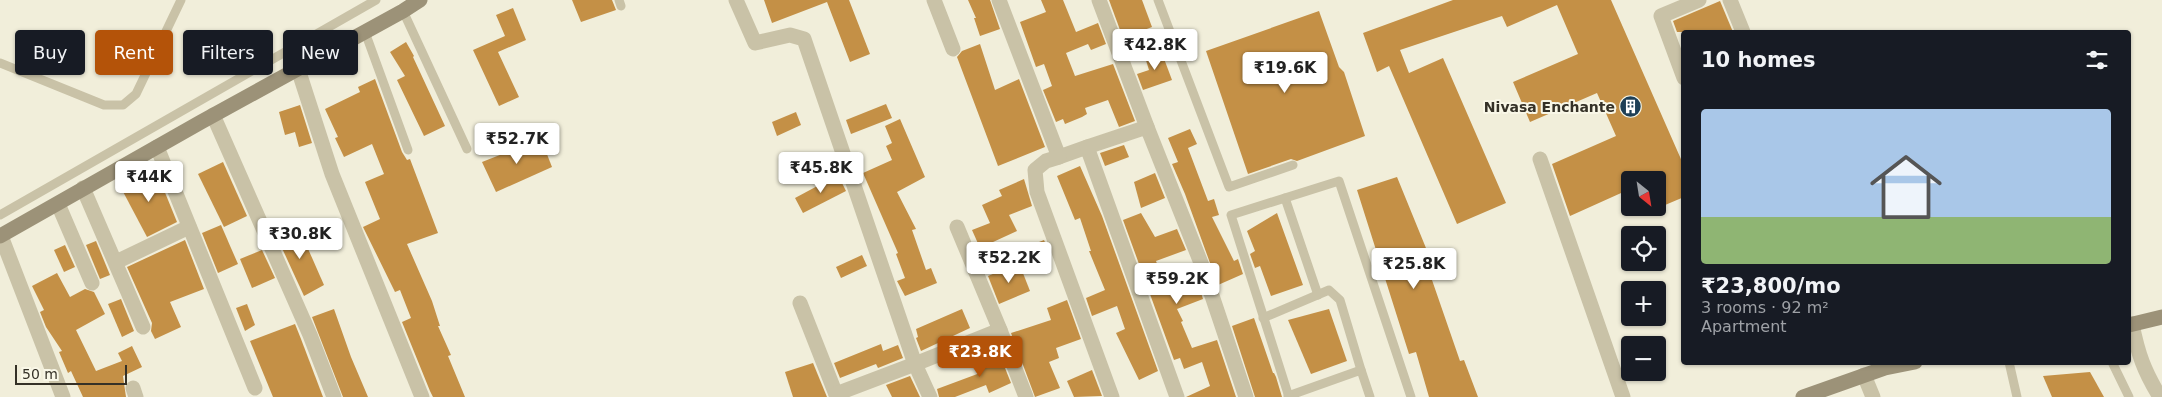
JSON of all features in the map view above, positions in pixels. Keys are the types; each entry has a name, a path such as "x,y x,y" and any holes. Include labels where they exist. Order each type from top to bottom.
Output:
{"main road":[{"path":"358,36 403,12 420,0"},
{"path":"0,236 287,75"},
{"path":"2131,325 2162,318"},
{"path":"1803,397 1864,375 1884,365"}],"street":[{"path":"736,0 756,43 790,35 804,39 915,364 930,397"},
{"path":"934,0 953,49"},
{"path":"999,0 1058,157"},
{"path":"1100,0 1147,127 1201,263 1246,397"},
{"path":"1681,70 1661,16 1699,0"},
{"path":"1730,0 1742,30"},
{"path":"300,75 332,174 422,397"},
{"path":"214,115 310,335 334,397"},
{"path":"1112,397 1037,192 1036,170 1046,161 1147,127"},
{"path":"157,147 254,388"},
{"path":"1087,147 1177,397"},
{"path":"1540,159 1623,397"},
{"path":"83,188 142,327"},
{"path":"58,204 92,283"},
{"path":"956,226 1026,397"},
{"path":"116,262 189,227"},
{"path":"0,236 63,397"},
{"path":"800,303 836,396 1000,330"},
{"path":"2131,328 2145,372 2160,397"},
{"path":"1864,375 1873,397"}],"lane":[{"path":"0,63 104,105 123,105 136,94 181,0"},
{"path":"0,215 376,0"},
{"path":"1158,0 1229,187 1293,165"},
{"path":"403,12 467,149"},
{"path":"365,32 408,150"},
{"path":"1361,370 1288,396 1231,215 1339,180 1411,397"},
{"path":"1285,198 1318,295"},
{"path":"1264,318 1329,290 1340,300 1370,397"},
{"path":"2010,365 2017,397"},
{"path":"2113,365 2129,397"}],"building":[{"path":"572,0 612,0 616,10 581,22"},
{"path":"764,0 849,0 870,54 850,62 827,2 772,23"},
{"path":"968,0 990,0 1000,29 980,36 974,18 976,18"},
{"path":"1041,0 1063,0 1076,32 1098,23 1106,44 1091,50 1088,44 1066,53 1075,76 1113,64 1135,121 1119,127 1108,100 1085,108 1087,114 1082,117 1065,124 1063,119 1056,122 1043,90 1052,86 1044,64 1036,67 1020,22 1046,12"},
{"path":"1109,0 1142,0 1152,27 1123,38"},
{"path":"1453,0 1611,0 1681,159 1681,198 1666,205 1666,171 1621,171 1621,193 1570,216 1552,164 1616,136 1597,93 1530,122 1513,82 1578,54 1557,5 1507,27 1502,16 1400,50 1409,73 1443,58 1506,203 1457,224 1389,66 1377,72 1363,33"},
{"path":"1720,1 1732,30 1681,30 1681,32 1677,32 1673,21"},
{"path":"513,8 526,40 498,52 519,97 499,106 473,50 505,36 496,15"},
{"path":"1319,11 1339,67 1344,72 1365,136 1297,161 1291,159 1248,174 1206,51"},
{"path":"406,42 445,126 424,136 397,80 405,76 390,52"},
{"path":"980,44 995,90 1019,79 1045,147 998,166 957,57 962,51"},
{"path":"1160,48 1172,80 1143,90 1137,74 1149,70 1144,54"},
{"path":"375,79 402,152 407,160 410,159 438,233 407,244 432,301 440,326 438,326 451,355 448,356 465,397 433,397 430,391 402,322 411,318 400,290 395,292 363,227 380,219 365,182 384,174 372,144 344,157 335,138 338,137 325,109 360,92 358,87"},
{"path":"886,104 892,118 851,134 846,120"},
{"path":"300,105 312,143 299,147 295,132 285,135 279,112"},
{"path":"796,112 801,125 777,136 772,122"},
{"path":"900,119 925,177 897,192 916,229 912,230 926,270 931,268 937,283 905,296 897,281 905,278 896,254 898,253 863,173 892,160 886,146 892,143 885,126"},
{"path":"1190,129 1197,144 1188,148 1208,201 1214,199 1219,215 1212,217 1234,261 1238,259 1243,274 1218,285 1172,164 1178,162 1168,138"},
{"path":"541,139 552,167 496,192 482,162"},
{"path":"1124,145 1129,157 1105,166 1100,153"},
{"path":"223,162 247,216 224,227 198,174"},
{"path":"1080,166 1102,216 1158,371 1139,380 1116,333 1125,329 1117,306 1092,316 1086,298 1105,290 1089,251 1091,251 1080,218 1075,220 1057,176"},
{"path":"155,168 177,222 147,237 120,186"},
{"path":"1155,173 1165,198 1141,208 1134,182"},
{"path":"838,175 846,191 803,213 795,198"},
{"path":"1397,177 1428,253 1423,254 1460,361 1464,360 1478,397 1429,397 1416,352 1409,354 1357,190"},
{"path":"1024,179 1032,206 1009,215 1017,231 980,248 972,230 990,223 982,205 1002,196 999,190"},
{"path":"1141,213 1155,237 1177,229 1186,250 1156,261 1164,282 1194,271 1203,299 1177,309 1183,321 1181,322 1192,348 1217,340 1236,397 1186,397 1210,386 1202,362 1184,369 1180,358 1174,360 1123,220"},
{"path":"1277,213 1303,285 1271,296 1260,266 1255,268 1250,254 1255,251 1247,231"},
{"path":"221,225 238,264 218,273 202,233"},
{"path":"298,226 324,285 304,296 276,235"},
{"path":"185,240 204,289 170,302 181,327 155,339 151,331 152,323 127,267"},
{"path":"1044,240 1050,254 1030,262 1024,248"},
{"path":"96,241 110,275 100,279 86,245"},
{"path":"65,245 75,267 64,272 54,250"},
{"path":"262,250 275,278 252,288 240,259"},
{"path":"862,255 867,266 841,278 836,267"},
{"path":"1019,263 1030,291 999,304 988,276"},
{"path":"57,273 70,297 85,289 94,292 105,314 76,330 96,371 122,361 118,353 132,346 142,367 123,376 126,397 83,397 71,371 68,373 59,352 62,351 46,327 40,312 44,310 32,286"},
{"path":"121,299 134,331 122,337 108,304"},
{"path":"1067,300 1081,339 1056,348 1059,358 1049,362 1060,388 1035,397 1011,333 1051,320 1047,308"},
{"path":"247,304 255,325 245,331 236,308"},
{"path":"334,309 368,397 343,397 312,317"},
{"path":"962,309 970,328 921,351 916,338 918,337 916,329"},
{"path":"1329,309 1347,361 1311,374 1288,320"},
{"path":"1254,318 1282,397 1255,397 1232,326"},
{"path":"295,324 323,397 273,397 250,341"},
{"path":"881,344 883,351 898,345 903,358 878,368 876,364 840,378 834,363"},
{"path":"999,353 1011,383 989,393 986,385 955,397 939,397 937,389 980,373 974,361"},
{"path":"813,363 827,397 793,397 785,372"},
{"path":"1092,370 1102,396 1074,397 1067,381"},
{"path":"2090,372 2104,397 2052,397 2043,376"},
{"path":"910,376 920,397 892,397 886,385"}],"place":[{"name":"Nivasa Enchante","path":"1631,107"}]}
